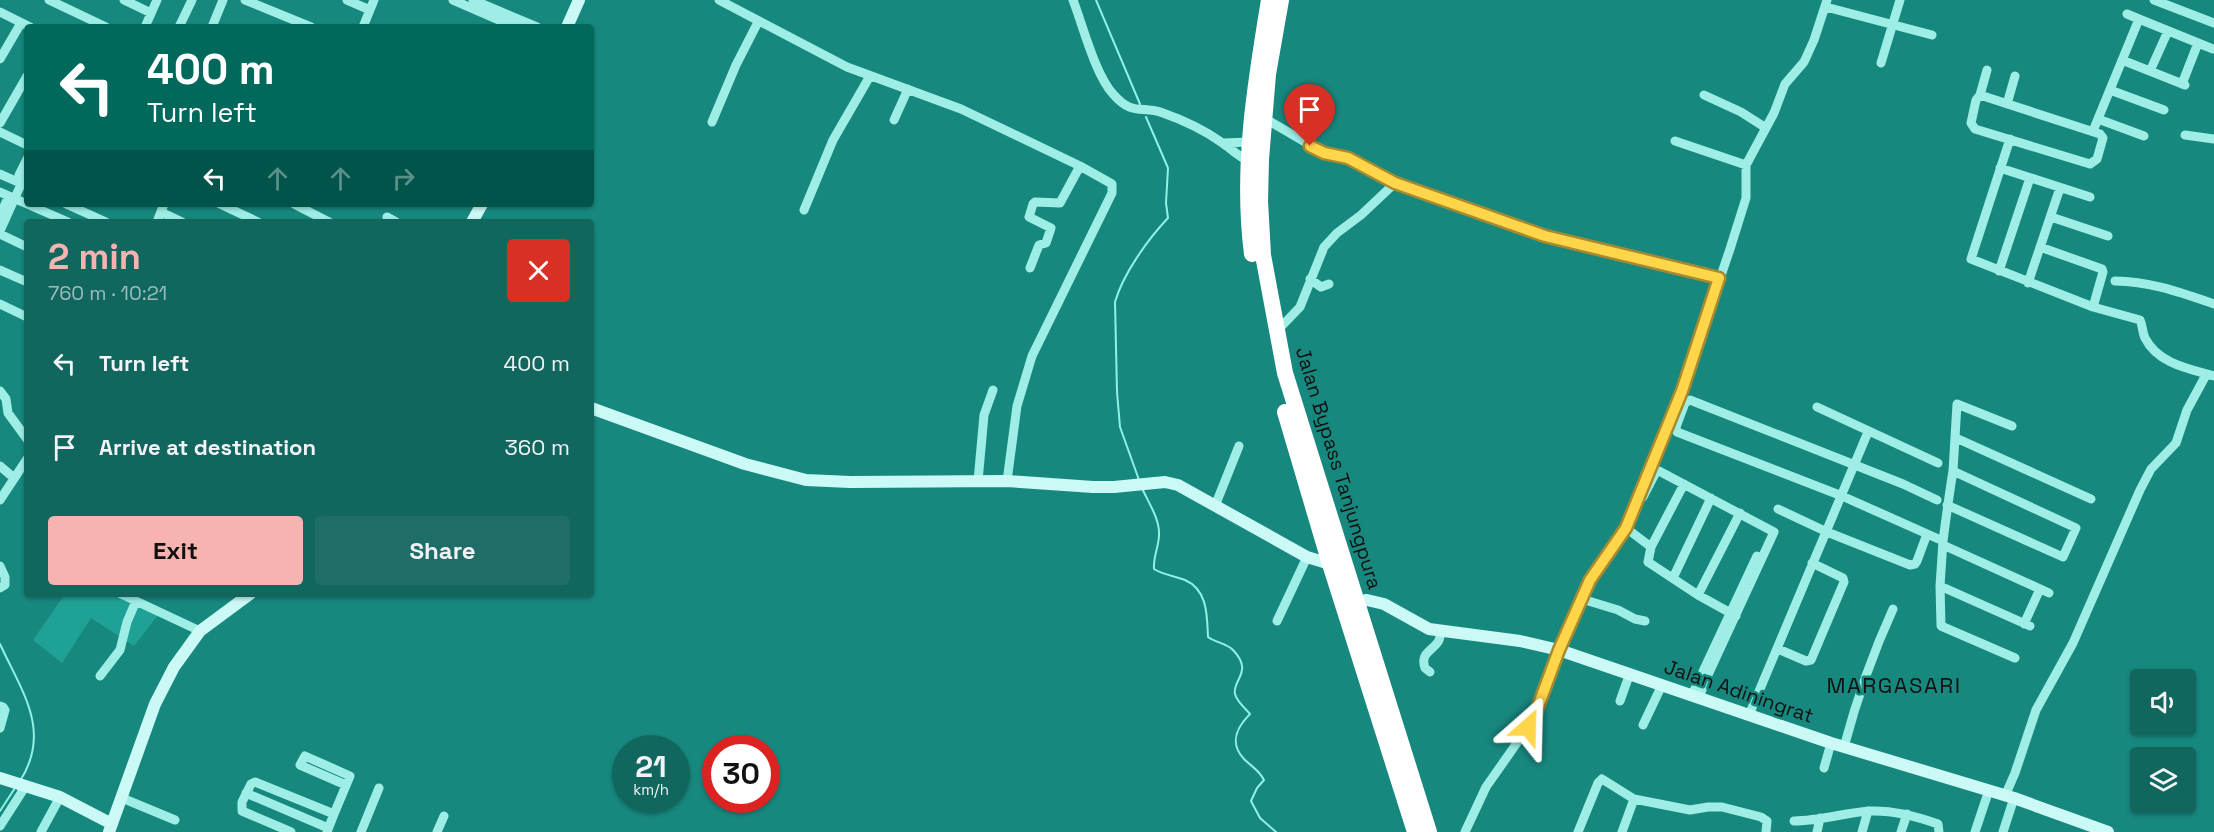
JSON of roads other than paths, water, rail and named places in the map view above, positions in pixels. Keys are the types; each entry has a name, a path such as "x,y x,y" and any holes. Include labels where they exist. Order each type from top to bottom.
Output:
{"highway":[{"name":"Jalan Bypass Tanjungpura","path":"1269,0 1257,71 1248,161 1248,206 1252,252 1274,373 1330,564 1415,832"},
{"name":"Jalan Bypass Tanjungpura","path":"1281,0 1268,74 1264,118 1260,191 1263,255 1285,373 1429,832"}],"street":[{"path":"49,0 100,24"},
{"path":"124,0 151,13"},
{"path":"146,24 157,0"},
{"path":"181,24 192,0"},
{"path":"213,24 223,0"},
{"path":"245,0 303,24"},
{"path":"346,0 370,10"},
{"path":"364,24 374,0"},
{"path":"453,0 508,24"},
{"path":"473,0 530,24"},
{"path":"568,24 579,0"},
{"path":"719,0 847,67 961,109 1080,166 1112,184 1113,190 1032,356 1017,406 1007,481"},
{"path":"1073,0 1099,68 1107,85 1118,99 1135,110 1164,113 1223,143 1248,161"},
{"path":"1881,63 1900,0"},
{"path":"2154,0 2214,23"},
{"path":"1627,529 1682,391 1744,203 1746,165 1766,128 1785,84 1804,62 1826,3 1892,25 1932,35"},
{"path":"0,12 24,24"},
{"path":"2127,14 2213,49"},
{"path":"2093,131 2139,20"},
{"path":"712,122 736,65 758,22"},
{"path":"0,59 24,28"},
{"path":"2150,71 2168,31"},
{"path":"2122,60 2183,84 2198,43"},
{"path":"1980,95 2093,131 2103,138 2097,159 2091,164 1975,129 1971,123 1976,100 1980,95 1987,70"},
{"path":"804,210 833,140 870,76"},
{"path":"2007,104 2015,76"},
{"path":"0,123 24,81"},
{"path":"894,120 908,89"},
{"path":"2110,90 2164,110"},
{"path":"1704,94 1741,112 1766,128"},
{"path":"1264,118 1324,153 1348,158 1395,183 1545,236 1719,278"},
{"path":"2098,119 2144,136"},
{"path":"0,132 24,144"},
{"path":"2185,135 2214,139"},
{"path":"2003,832 2015,773 2036,710 2073,643 2140,490 2151,469 2176,443 2187,410 2210,376 2162,358 2144,336 2140,320 2093,307 1972,261 1970,256 2010,139"},
{"path":"1675,141 1746,165"},
{"path":"1223,143 1250,142"},
{"path":"1030,268 1039,245 1046,243 1051,228 1029,217 1033,204 1035,202 1060,202 1080,166"},
{"path":"2000,168 2090,197"},
{"path":"0,174 21,184 8,195 0,215"},
{"path":"1999,271 2030,178"},
{"path":"1277,331 1291,319 1300,307 1324,247 1337,232 1360,215 1395,183"},
{"path":"2028,283 2060,188"},
{"path":"8,195 24,203"},
{"path":"8,195 0,233 24,245"},
{"path":"34,207 61,219"},
{"path":"73,207 99,219"},
{"path":"162,207 178,219"},
{"path":"226,207 252,219"},
{"path":"300,207 323,219"},
{"path":"2051,216 2108,236"},
{"path":"387,217 391,219"},
{"path":"2040,247 2102,268 2103,272 2093,307"},
{"path":"0,270 24,281"},
{"path":"1310,279 1321,287 1329,284"},
{"path":"2115,280 2164,288 2214,304"},
{"path":"0,304 24,315"},
{"path":"978,481 984,416 993,390"},
{"path":"0,391 6,399 4,415 24,436"},
{"path":"1937,500 1854,464 1690,400 1685,403 1676,427 1677,432 1842,496 2044,591 2027,625 1940,586"},
{"path":"2012,426 1957,404 1953,471 1947,505 1940,586 1941,626 2015,658"},
{"path":"1817,407 1938,463"},
{"path":"594,409 745,464 806,480 1007,481 1093,487 1165,482 1178,485 1307,557 1330,564"},
{"path":"1749,715 1868,432"},
{"path":"1956,438 2091,499"},
{"path":"1215,506 1239,446"},
{"path":"0,500 24,463"},
{"path":"0,466 14,478"},
{"path":"1465,832 1486,787 1536,712 1559,650 1582,599 1603,560 1627,529 1657,471 1770,530 1706,679 1695,696"},
{"path":"1947,505 2063,557 2076,528 1953,471"},
{"path":"1684,484 1647,558 1650,565 1698,596 1733,614"},
{"path":"1673,578 1711,498"},
{"path":"1778,509 1827,532 1913,565 1917,561 1927,534"},
{"path":"1698,596 1740,513"},
{"path":"1627,529 1651,547"},
{"path":"1277,621 1307,557"},
{"path":"1778,649 1806,661 1811,660 1844,582 1843,578 1812,563"},
{"path":"0,566 6,580 5,585 0,588"},
{"path":"127,597 200,630"},
{"path":"0,778 60,797 111,828 155,704 174,667 200,630 246,597"},
{"path":"1582,599 1645,621"},
{"name":"Jalan Adiningrat","path":"1357,602 1367,600 1384,604 1418,624 1442,632 1520,641 1559,650 1831,743 1989,790 2080,827 2108,832"},
{"path":"100,676 120,650 127,622 136,601"},
{"path":"1844,747 1867,669 1893,609"},
{"path":"1430,672 1425,668 1424,658 1426,652 1438,642 1442,632"},
{"path":"1620,701 1630,673"},
{"path":"1643,725 1662,685"},
{"path":"0,706 5,709 0,728"},
{"path":"1824,768 1831,743"},
{"path":"246,793 327,830 350,776 305,756 300,765 346,785"},
{"path":"1578,832 1600,779 1634,798 1690,810 1722,807 1761,817 1767,821 1766,832"},
{"path":"291,832 242,811 241,806 250,785 255,782 334,814"},
{"path":"0,826 20,785"},
{"path":"361,832 379,788"},
{"path":"1976,832 1989,790"},
{"path":"40,832 60,797"},
{"path":"122,798 175,820"},
{"path":"1622,832 1634,798"},
{"path":"1794,821 1886,811 1907,814 1938,824 1939,832"},
{"path":"1862,832 1868,812"},
{"path":"1901,832 1907,814"},
{"path":"437,832 444,816"},
{"path":"1817,832 1820,818"},
{"path":"1805,832 1808,821"}],"waterway":[{"path":"1096,0 1140,104"},
{"path":"1139,480 1120,427 1115,302 1137,257 1168,218 1166,203 1168,168 1146,117"},
{"path":"1142,488 1156,517 1159,529 1154,569 1193,584 1205,604 1208,637 1233,650 1242,664 1235,694 1250,714 1238,730 1237,747 1239,753 1264,780 1251,801 1260,818 1276,832"},
{"path":"0,644 24,695 34,728 29,763 20,781"},
{"path":"0,811 15,788"}],"district":[{"name":"MARGASARI","path":"1894,685"}]}
